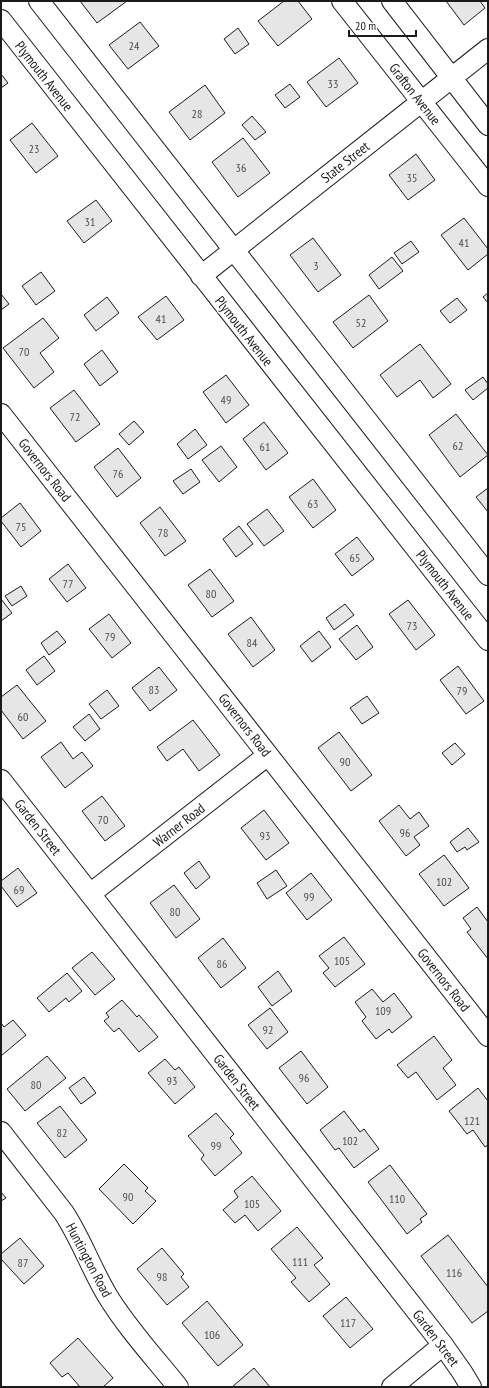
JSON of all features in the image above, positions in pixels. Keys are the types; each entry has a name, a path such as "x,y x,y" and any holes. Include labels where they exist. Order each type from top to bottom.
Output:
{"street":[{"path":"39,1 488,575"},
{"name":"Grafton Avenue","path":"342,1 488,186"},
{"path":"392,1 488,125"},
{"name":"Plymouth Avenue","path":"1,20 488,640"},
{"name":"State Street","path":"201,276 488,49"},
{"name":"Governors Road","path":"1,414 488,1036"},
{"name":"Warner Road","path":"90,894 268,755"},
{"name":"Garden Street","path":"1,780 443,1345 471,1387"},
{"name":"Huntington Road","path":"1,1132 64,1213 100,1283 116,1308 178,1387"},
{"path":"392,1387 443,1345"}],"building":[{"path":"80,1 127,1 97,23"},
{"path":"284,1 298,1 312,19 278,46 258,21"},
{"path":"446,1 480,1 485,8 464,25"},
{"path":"140,22 159,46 128,69 109,45"},
{"path":"238,28 249,44 235,54 224,39"},
{"path":"339,58 358,83 326,107 307,82"},
{"path":"1,74 8,83 1,88"},
{"path":"290,84 300,97 285,108 275,95"},
{"path":"205,85 225,113 190,140 169,112"},
{"path":"252,116 266,132 255,140 242,125"},
{"path":"32,123 58,156 36,173 10,140"},
{"path":"243,138 270,173 238,197 212,162"},
{"path":"416,154 435,180 408,200 389,175"},
{"path":"96,200 112,221 84,243 67,221"},
{"path":"464,218 488,249 488,254 468,270 441,235"},
{"path":"313,238 341,275 318,292 290,255"},
{"path":"411,241 419,252 402,264 394,253"},
{"path":"392,257 403,271 379,289 369,275"},
{"path":"41,272 55,291 36,305 22,286"},
{"path":"488,293 488,303 483,297"},
{"path":"1,294 9,304 1,310"},
{"path":"369,295 388,321 353,348 333,322"},
{"path":"166,296 184,320 157,340 138,317"},
{"path":"107,297 119,313 96,331 84,315"},
{"path":"457,298 467,310 450,323 440,311"},
{"path":"43,318 59,338 40,353 54,372 34,388 3,348"},
{"path":"420,344 451,384 433,398 420,380 397,397 380,375"},
{"path":"102,350 118,372 100,386 84,364"},
{"path":"226,375 249,405 226,423 203,392"},
{"path":"483,377 488,384 488,388 473,400 465,390"},
{"path":"74,390 100,424 76,442 50,408"},
{"path":"456,414 488,455 460,477 429,435"},
{"path":"134,421 144,432 129,445 119,434"},
{"path":"264,422 288,453 266,470 243,439"},
{"path":"195,429 207,445 188,459 177,444"},
{"path":"221,446 237,467 219,482 202,460"},
{"path":"118,448 141,478 117,497 94,467"},
{"path":"191,469 200,482 183,494 173,481"},
{"path":"313,479 336,510 313,528 289,497"},
{"path":"488,488 488,512 476,497"},
{"path":"20,503 41,531 21,547 1,521 1,518"},
{"path":"160,507 186,541 165,556 140,523"},
{"path":"267,509 284,531 264,546 247,524"},
{"path":"239,526 253,544 236,557 223,539"},
{"path":"357,537 374,559 352,576 335,554"},
{"path":"68,564 86,588 67,602 49,579"},
{"path":"210,569 234,601 212,617 188,585"},
{"path":"21,586 27,596 12,606 5,596"},
{"path":"1,599 12,613 1,621"},
{"path":"408,600 435,635 416,650 389,614"},
{"path":"345,604 354,615 334,630 326,618"},
{"path":"109,614 131,643 112,658 89,629"},
{"path":"251,617 275,650 253,667 228,634"},
{"path":"357,625 373,647 356,660 339,639"},
{"path":"57,631 66,642 49,655 41,643"},
{"path":"319,631 331,647 312,662 300,646"},
{"path":"44,656 55,671 37,685 26,670"},
{"path":"458,666 484,701 466,714 440,680"},
{"path":"159,667 177,690 150,711 132,688"},
{"path":"17,685 46,721 23,739 1,710 1,697"},
{"path":"107,690 119,706 101,719 89,704"},
{"path":"367,696 379,713 362,724 350,708"},
{"path":"89,714 100,729 85,741 73,727"},
{"path":"193,720 220,755 199,771 183,749 167,761 157,747"},
{"path":"339,732 372,775 351,791 318,748"},
{"path":"61,742 73,759 82,752 93,766 65,788 41,757"},
{"path":"455,743 465,754 452,765 442,753"},
{"path":"102,796 125,826 105,841 82,811"},
{"path":"399,805 410,819 419,812 429,826 414,837 420,845 406,856 379,821"},
{"path":"264,810 289,843 266,860 241,828"},
{"path":"468,828 479,842 467,850 465,847 457,852 450,842"},
{"path":"444,855 469,888 444,906 419,874"},
{"path":"199,861 210,877 196,889 184,873"},
{"path":"18,868 37,893 17,907 1,886 1,881"},
{"path":"276,870 287,886 267,899 257,883"},
{"path":"311,873 332,900 307,920 286,893"},
{"path":"174,885 200,919 176,938 150,903"},
{"path":"477,907 488,922 488,959 467,932 471,929 463,918"},
{"path":"344,937 365,964 335,987 323,973 329,968 319,956"},
{"path":"223,938 246,968 221,988 198,958"},
{"path":"92,952 115,979 95,995 72,968"},
{"path":"278,971 292,991 272,1006 258,987"},
{"path":"67,973 82,991 69,1002 66,998 49,1012 37,998"},
{"path":"372,989 383,1002 394,993 412,1017 392,1033 389,1029 376,1039 362,1021 366,1017 355,1002"},
{"path":"122,1000 137,1017 139,1015 158,1037 139,1052 119,1028 114,1032 104,1021 109,1017 106,1013"},
{"path":"270,1008 288,1032 267,1049 248,1025"},
{"path":"13,1020 26,1035 1,1056 1,1023 4,1027"},
{"path":"434,1036 452,1060 443,1068 456,1085 437,1100 416,1072 408,1078 397,1065"},
{"path":"301,1051 328,1087 307,1104 279,1068"},
{"path":"47,1056 66,1078 25,1111 7,1089"},
{"path":"165,1059 175,1070 179,1067 195,1087 175,1104 148,1073"},
{"path":"84,1077 96,1093 81,1104 69,1088"},
{"path":"478,1088 488,1101 488,1145 485,1147 473,1130 467,1134 449,1111"},
{"path":"60,1106 87,1140 65,1158 37,1123"},
{"path":"344,1111 360,1132 364,1129 379,1149 354,1168 339,1148 335,1150 320,1130"},
{"path":"216,1113 234,1134 230,1138 242,1153 215,1176 201,1159 204,1155 188,1136"},
{"path":"124,1164 148,1188 145,1191 156,1201 133,1224 99,1189"},
{"path":"390,1165 427,1214 420,1219 422,1222 407,1234 368,1182"},
{"path":"252,1176 281,1211 258,1231 245,1215 235,1223 223,1210 238,1197 234,1191"},
{"path":"1,1192 6,1198 1,1201"},
{"path":"297,1227 323,1258 314,1265 330,1284 309,1302 291,1282 296,1278 271,1249"},
{"path":"448,1235 488,1287 488,1311 472,1323 421,1256"},
{"path":"20,1238 44,1266 24,1284 1,1259 1,1254"},
{"path":"162,1248 184,1274 181,1277 189,1287 167,1305 137,1269"},
{"path":"346,1297 373,1329 350,1348 323,1316"},
{"path":"207,1301 243,1345 218,1366 182,1323"},
{"path":"78,1338 113,1378 103,1387 80,1387 68,1373 62,1377 50,1363"},
{"path":"254,1368 270,1387 232,1387"}]}
